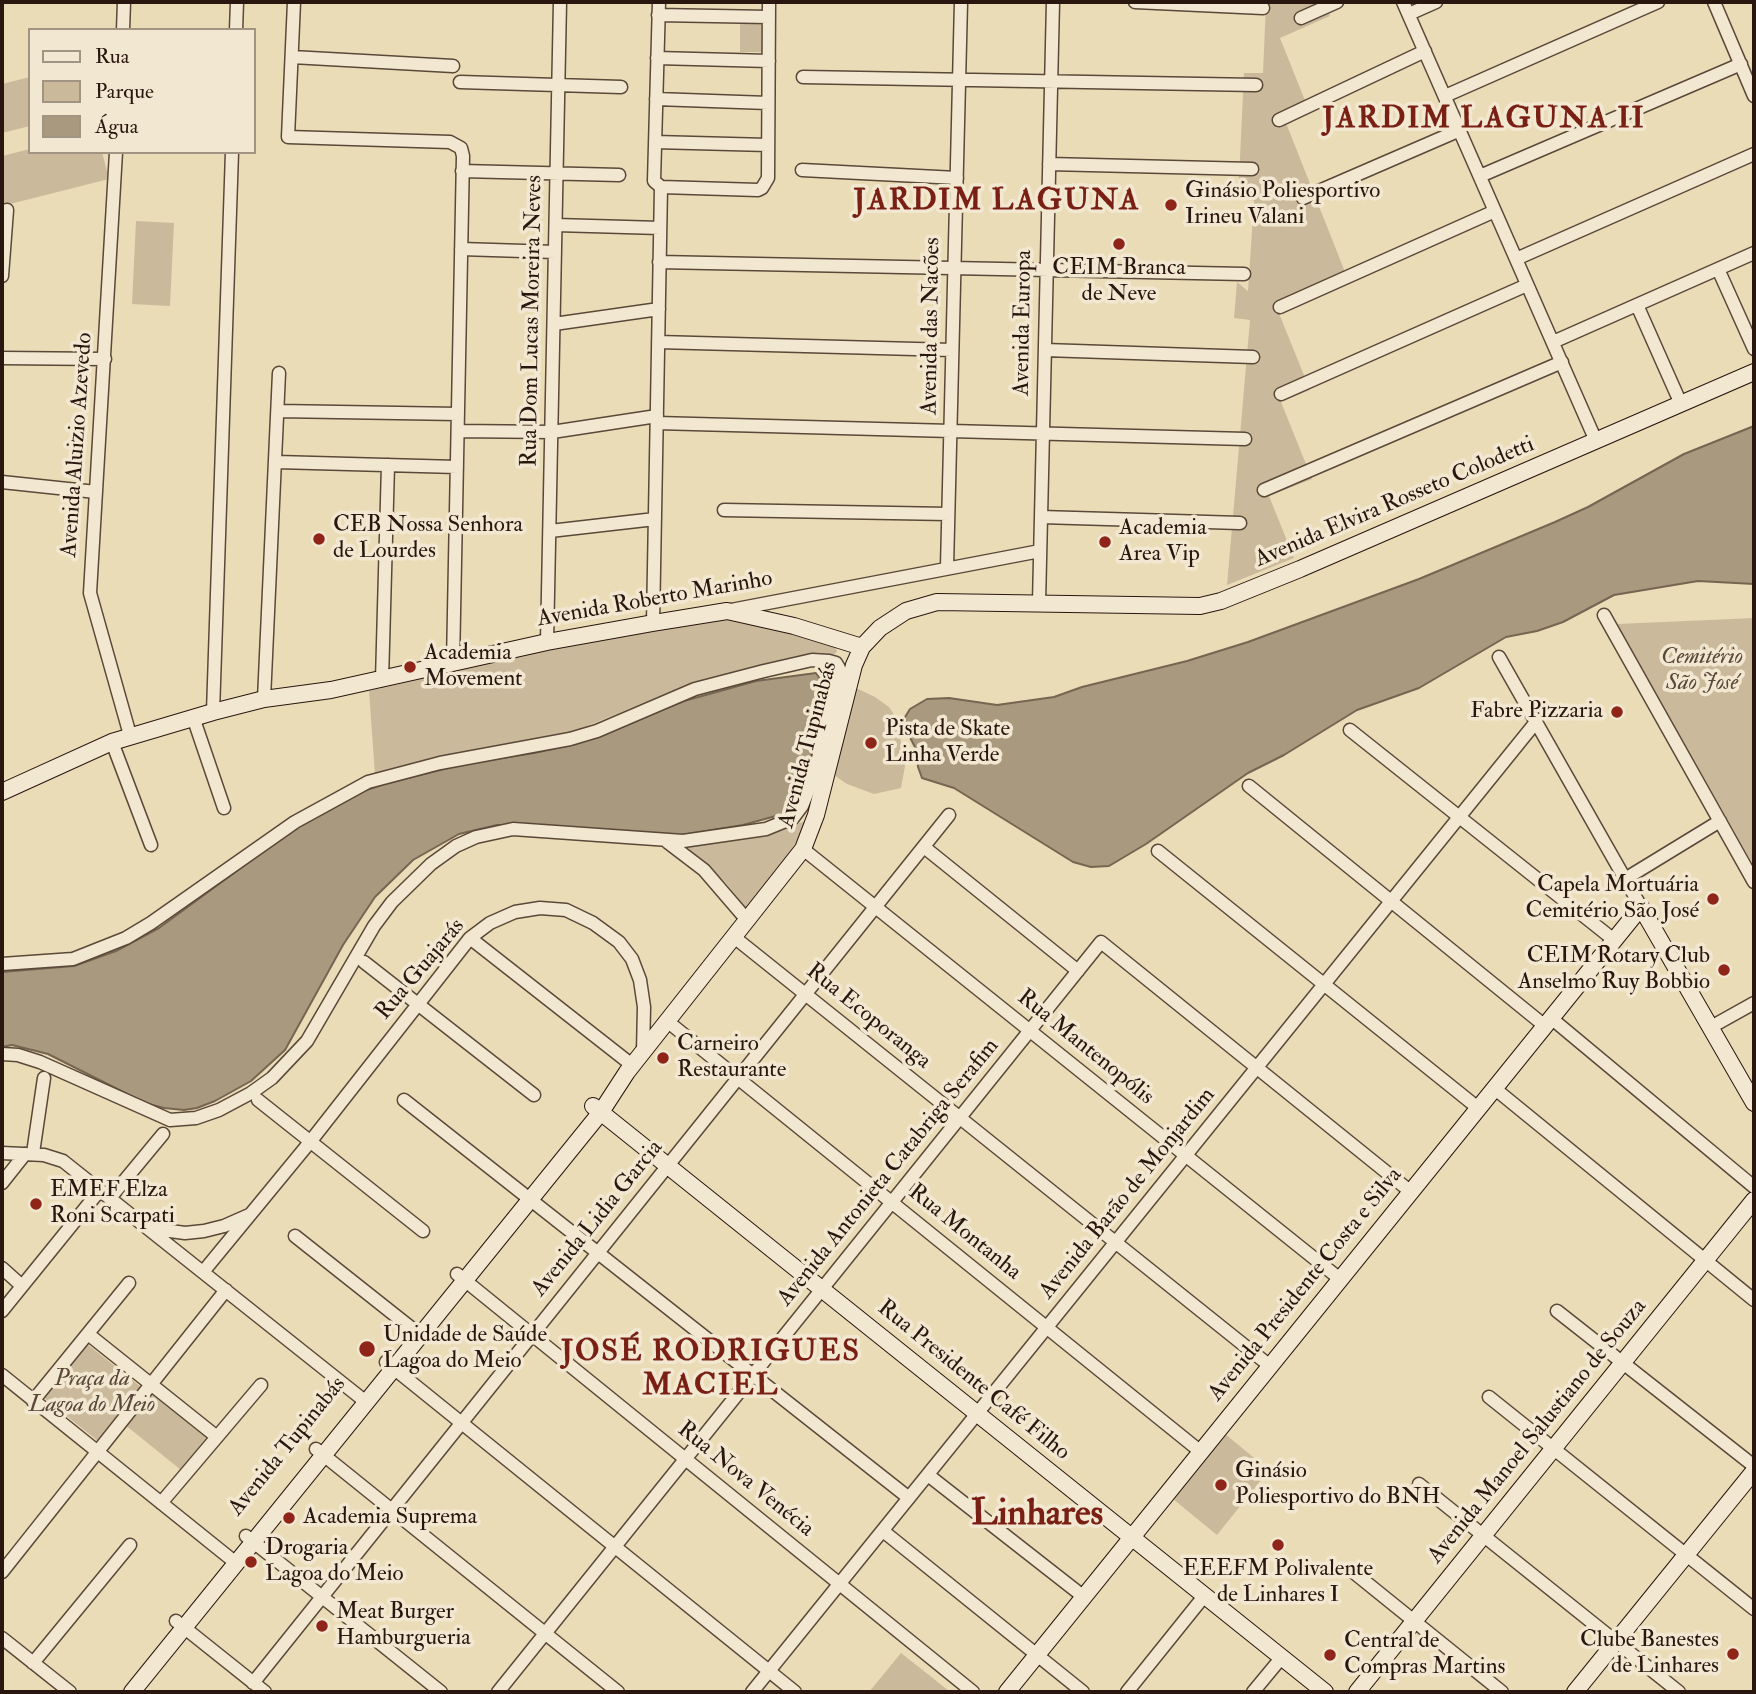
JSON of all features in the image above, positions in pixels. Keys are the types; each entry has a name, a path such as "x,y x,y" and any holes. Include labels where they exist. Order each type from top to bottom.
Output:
{"main road":[{"name":"Avenida Elvira Rosseto Colodetti","path":"1039,603 1200,606 1221,601 1754,372"},
{"name":"Avenida Tupinabás","path":"132,1692 180,1625 643,1052 803,849 816,815 849,679 862,647 871,636 894,618 937,602 1039,603"},
{"name":"Avenida Roberto Marinho","path":"2,792 130,734 264,699 331,690 547,642 727,611"},
{"path":"727,611 794,625 862,647"},
{"path":"1641,906 1754,1103"},
{"name":"Avenida Presidente Costa e Silva","path":"1007,1692 1641,906"},
{"name":"Rua Presidente Café Filho","path":"597,1109 1325,1692"},
{"name":"Avenida Manoel Salustiano de Souza","path":"1357,1692 1754,1200"},
{"path":"1575,1692 1754,1469"},
{"name":"Avenida Tupinabás","path":"119,1692 180,1625"}],"street":[{"path":"123,28 124,2"},
{"path":"236,28 237,2"},
{"path":"294,2 288,136 450,142 461,148 463,156 453,663"},
{"name":"Rua Dom Lucas Moreira Neves","path":"547,642 560,2"},
{"path":"769,2 769,17 769,61 768,103 768,178 758,190 661,187 654,181 659,8 769,17"},
{"name":"Avenida das Nacões","path":"947,568 961,2"},
{"name":"Avenida Europa","path":"1039,603 1053,2"},
{"path":"1135,2 1263,8"},
{"path":"1301,18 1337,2"},
{"path":"1436,2 1406,8 1596,441"},
{"path":"1445,96 1658,2"},
{"path":"1714,2 1754,96"},
{"path":"1279,120 1425,51"},
{"path":"292,57 453,66"},
{"path":"657,58 769,61"},
{"path":"1480,176 1741,64"},
{"path":"803,77 1256,85"},
{"path":"460,82 621,88"},
{"path":"656,99 768,103"},
{"path":"1303,198 1460,130"},
{"path":"655,142 768,145"},
{"name":"Avenida Aluizio Azevedo","path":"116,154 90,593 130,734"},
{"path":"213,712 232,154"},
{"path":"1516,259 1754,154"},
{"path":"1049,164 1252,169"},
{"path":"802,170 957,177"},
{"path":"462,171 619,175"},
{"path":"653,623 661,187"},
{"path":"2,276 7,210"},
{"path":"1280,307 1495,211"},
{"path":"556,225 660,228"},
{"path":"461,248 555,252"},
{"path":"1553,342 1754,253"},
{"path":"659,262 1244,274"},
{"path":"1718,269 1754,349"},
{"path":"1281,394 1527,285"},
{"path":"1637,305 1681,404"},
{"path":"554,324 659,309"},
{"path":"658,342 952,349"},
{"path":"1045,350 1253,357"},
{"path":"2,358 105,359"},
{"path":"1264,490 1562,362"},
{"path":"264,699 279,373"},
{"path":"278,411 458,414"},
{"path":"457,431 552,432 657,420 1245,439"},
{"path":"277,462 457,467"},
{"path":"382,680 388,465"},
{"path":"2,482 96,492"},
{"path":"724,510 948,514"},
{"path":"1041,516 1240,523"},
{"path":"550,531 655,519"},
{"name":"Avenida Roberto Marinho","path":"727,611 1040,551"},
{"path":"1604,615 1754,882"},
{"path":"1499,657 1641,906"},
{"path":"2,964 73,959 126,938 152,923 295,822 369,782 440,763 570,739 597,731 695,689 812,660 836,663 840,674 811,784 802,806 793,818 781,824 748,832 666,841 513,830 476,837 456,846 431,864 392,902 307,1041 287,1063 250,1093 219,1110 196,1118 170,1120 40,1062 18,1055 2,1054"},
{"path":"194,717 224,808"},
{"name":"Avenida Barão de Monjardim","path":"752,1692 1536,722"},
{"path":"1350,730 1614,940"},
{"path":"112,741 151,845"},
{"path":"1249,786 1754,1187"},
{"name":"Avenida Lidia Garcia","path":"253,1683 949,815"},
{"path":"1625,879 1720,821"},
{"path":"666,841 704,870 747,920"},
{"path":"924,847 1079,971"},
{"name":"Rua Mantenopólis","path":"803,849 1340,1279"},
{"path":"1158,851 1478,1108"},
{"name":"Rua Guajarás","path":"203,1272 310,1142 470,938 490,923 515,912 540,908 566,910 593,923 619,942 632,959 640,980 645,1007 643,1052"},
{"name":"Rua Ecoporanga","path":"734,937 1270,1366"},
{"path":"470,938 630,1068"},
{"name":"Avenida Antonieta Catabriga Serafim","path":"498,1692 1101,942 1257,1068"},
{"path":"364,962 534,1095"},
{"path":"1711,1027 1754,1003"},
{"name":"Rua Montanha","path":"667,1021 1201,1452"},
{"path":"1257,1068 1411,1192"},
{"path":"2,1184 29,1154 44,1078"},
{"path":"1494,1088 1754,1300"},
{"path":"404,1100 909,1498"},
{"path":"258,1101 423,1231"},
{"path":"2,1311 105,1194 163,1134"},
{"path":"2,1153 29,1154 63,1161 362,1399"},
{"name":"Rua Guajarás","path":"148,1228 185,1233 204,1231 224,1226 252,1213"},
{"path":"295,1236 416,1332"},
{"path":"2,1268 22,1286"},
{"name":"Rua Nova Venécia","path":"461,1277 973,1692"},
{"path":"33,1401 129,1283"},
{"path":"2,1572 226,1290"},
{"path":"1557,1311 1754,1469"},
{"path":"88,1334 217,1437"},
{"path":"390,1365 795,1692"},
{"path":"2,1375 232,1560"},
{"path":"161,1503 261,1385"},
{"path":"1489,1397 1754,1609"},
{"path":"320,1452 618,1692"},
{"path":"928,1475 1084,1597"},
{"path":"1419,1484 1679,1692"},
{"path":"883,1531 1083,1692"},
{"path":"250,1539 441,1692"},
{"path":"33,1663 130,1545"},
{"path":"1352,1571 1502,1692"},
{"path":"1126,1692 1205,1595"},
{"path":"180,1625 265,1692"},
{"path":"2,1638 69,1692"},
{"path":"1254,1692 1282,1657"}],"green space":[{"path":"1266,2 1324,2 1330,16 1280,38 1310,113 1286,123 1349,282 1278,311 1310,390 1281,402 1312,479 1269,496 1294,558 1227,585 1250,320 1234,318 1237,282 1248,291 1254,201 1238,199 1244,73 1263,73"},
{"path":"740,24 762,24 762,52 740,52"},
{"path":"28,78 28,126 2,133 2,84"},
{"path":"28,150 28,154 103,154 109,179 2,206 2,156"},
{"path":"136,221 174,223 170,306 132,304"},
{"name":"Cemitério São José","path":"1754,618 1754,866 1617,624"},
{"path":"730,619 834,645 837,651 835,654 790,658 694,682 568,734 375,775 369,691 561,646"},
{"name":"Pista de Skate Linha Verde","path":"854,687 889,707 897,719 905,766 901,788 874,794 847,784 834,775"},
{"path":"806,821 790,854 747,909 725,882 685,848 772,832"},
{"name":"Praça da Lagoa do Meio","path":"87,1344 141,1387 98,1441 44,1398"},
{"path":"150,1391 207,1437 181,1470 124,1424"},
{"name":"Ginásio Poliesportivo do BNH","path":"1225,1434 1269,1470 1217,1535 1173,1499"},
{"path":"901,1653 934,1679 950,1692 869,1692"}],"water":[{"path":"1754,426 1754,584 1698,581 1614,595 1563,622 1506,637 1419,688 1357,710 1284,755 1248,773 1146,844 1109,866 1091,867 1073,862 954,788 922,778 917,751 902,722 910,709 927,699 949,698 997,705 1054,697 1248,642 1419,579 1555,522 1588,507 1684,454"},
{"path":"816,673 823,683 823,713 807,771 783,814 743,825 675,836 497,825 459,834 413,860 375,897 343,945 285,1050 251,1081 215,1101 184,1110 164,1108 145,1103 48,1054 12,1045 2,1047 2,972 74,966 116,951 159,928 294,829 358,793 464,764 576,744 684,701 756,681"}],"place":[{"name":"Ginásio Poliesportivo Irineu Valani","path":"1171,205"},
{"name":"CEIM Branca de Neve","path":"1119,244"},
{"name":"CEB Nossa Senhora de Lourdes","path":"319,539"},
{"name":"Academia Area Vip","path":"1105,542"},
{"name":"Academia Movement","path":"410,667"},
{"name":"Fabre Pizzaria","path":"1617,712"},
{"name":"Pista de Skate Linha Verde","path":"871,743"},
{"name":"Capela Mortuária Cemitério São José","path":"1713,899"},
{"name":"CEIM Rotary Club Anselmo Ruy Bobbio","path":"1724,970"},
{"name":"Carneiro Restaurante","path":"663,1058"},
{"name":"EMEF Elza Roni Scarpati","path":"36,1204"},
{"name":"Unidade de Saúde Lagoa do Meio","path":"367,1349"},
{"name":"Ginásio Poliesportivo do BNH","path":"1221,1485"},
{"name":"Academia Suprema","path":"289,1518"},
{"name":"EEEFM Polivalente de Linhares I","path":"1278,1545"},
{"name":"Drogaria Lagoa do Meio","path":"251,1562"},
{"name":"Meat Burger Hamburgueria","path":"322,1626"},
{"name":"Clube Banestes de Linhares","path":"1733,1654"},
{"name":"Central de Compras Martins","path":"1330,1655"}],"district":[{"name":"JARDIM LAGUNA II","path":"1484,121"},
{"name":"JARDIM LAGUNA","path":"997,203"},
{"name":"JOSÉ RODRIGUES MACIEL","path":"711,1371"},
{"name":"Linhares","path":"1037,1516"}]}
